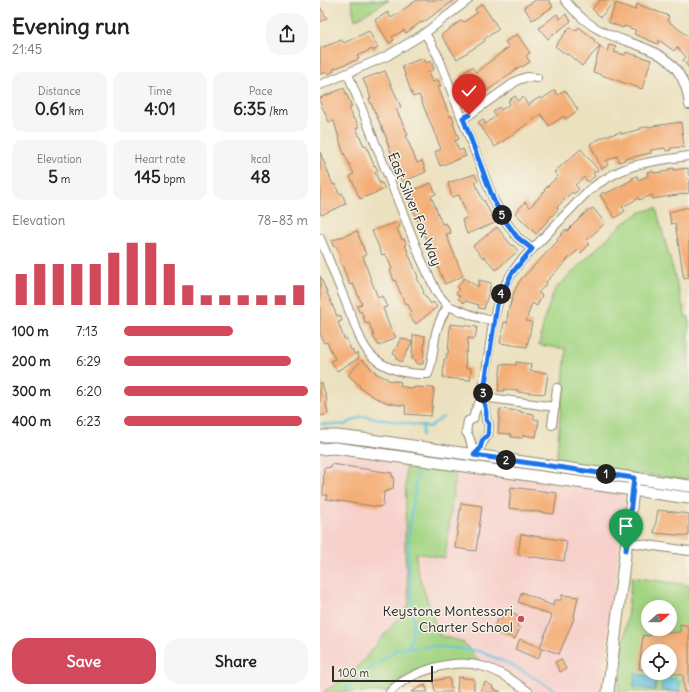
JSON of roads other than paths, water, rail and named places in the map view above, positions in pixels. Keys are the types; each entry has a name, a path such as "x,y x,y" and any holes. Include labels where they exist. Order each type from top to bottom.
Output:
{"street":[{"path":"320,85 387,56 425,33 468,0"},
{"path":"565,0 576,14 592,26 648,49 670,62 681,76 688,94 689,105"},
{"path":"425,33 438,56 494,201 517,237 532,249"},
{"name":"East Silver Fox Way","path":"348,74 429,278 437,293 448,306"},
{"path":"463,118 518,80 528,77 537,78"},
{"path":"474,455 480,449 482,441 488,435 489,424 486,420 483,397 494,321 497,305 504,286 512,273 532,249 588,191 606,178 628,167 644,162 689,156"},
{"path":"320,238 361,340 369,353 378,362 391,369 428,374 431,365 436,332 448,306 474,316 494,321"},
{"path":"552,425 557,388"},
{"path":"483,397 555,407"},
{"path":"473,418 475,411 483,397"},
{"path":"474,455 470,436 466,432 468,421 473,418 486,420"},
{"path":"320,436 364,439 689,486"},
{"path":"470,436 485,438"},
{"path":"320,449 335,448 689,498"},
{"path":"608,692 634,478"},
{"path":"627,542 689,551"},
{"path":"390,692 406,679 421,672 463,664 481,666 512,680 529,692"}],"water":[{"path":"635,674 641,675 641,680 657,680 655,690 633,687"},
{"path":"663,680 680,680 679,692 661,690"}],"waterway":[{"path":"320,424 344,425 362,416 429,427 443,417"},
{"path":"422,436 423,426"},
{"path":"409,647 412,635 413,612 408,565 408,544 417,474"},
{"path":"344,692 363,674 397,649 436,646 479,651 512,665 558,692"}],"place":[{"name":"Keystone Montessori Charter School","path":"521,619"}]}
